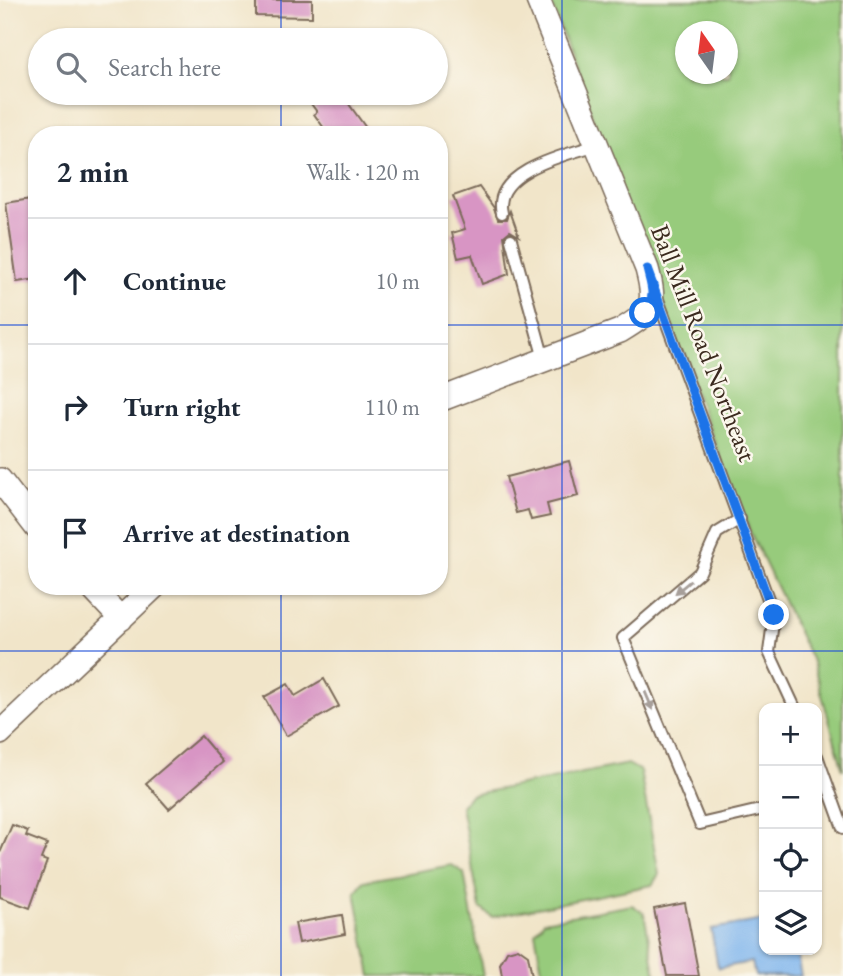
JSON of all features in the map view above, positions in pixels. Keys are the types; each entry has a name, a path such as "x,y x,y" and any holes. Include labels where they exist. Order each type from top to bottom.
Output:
{"street":[{"name":"Ball Mill Road Northeast","path":"538,0 647,269"},
{"path":"448,396 620,331 637,321 652,302 653,292 647,269"},
{"path":"0,480 28,516"},
{"path":"98,595 121,619"},
{"path":"0,733 146,595"}],"lane":[{"path":"502,213 499,203 508,185 519,177 545,162 597,145"},
{"path":"510,239 544,359"},
{"name":"Ball Mill Road Northeast","path":"647,269 774,615 769,652 793,703"},
{"path":"740,519 717,533 700,572 623,638 700,824 759,810"},
{"path":"822,788 843,828"}],"green space":[{"path":"550,0 843,0 843,770 813,663 751,534 663,311"},
{"path":"628,764 640,771 659,874 652,885 492,917 480,908 461,806 470,795"},
{"path":"452,865 464,873 483,976 371,976 355,892 364,881"},
{"path":"632,905 644,913 656,976 543,976 535,932 544,921"}],"water":[{"path":"759,921 759,955 797,955 801,976 755,976 752,962 718,968 711,929"}],"building":[{"path":"256,0 312,0 312,17 256,16"},
{"path":"312,105 350,105 365,126 323,126 314,114 317,112"},
{"path":"479,187 494,208 498,219 507,219 510,211 519,236 510,231 504,236 509,274 482,284 472,255 458,258 452,233 465,229 453,196"},
{"path":"28,199 28,280 17,282 6,203"},
{"path":"569,461 578,496 547,504 550,516 531,520 528,510 516,513 506,477"},
{"path":"324,679 339,706 286,736 264,697 288,684 295,696"},
{"path":"201,736 223,762 169,809 146,783"},
{"path":"12,825 28,831 26,836 47,844 41,859 47,861 30,908 0,897 0,853"},
{"path":"685,903 699,976 667,976 654,909"},
{"path":"342,915 345,934 299,943 295,923"},
{"path":"518,948 528,955 532,976 502,976 500,964 507,951"}],"route":[{"path":"645,313 652,302 653,292 647,269 774,615"}]}
